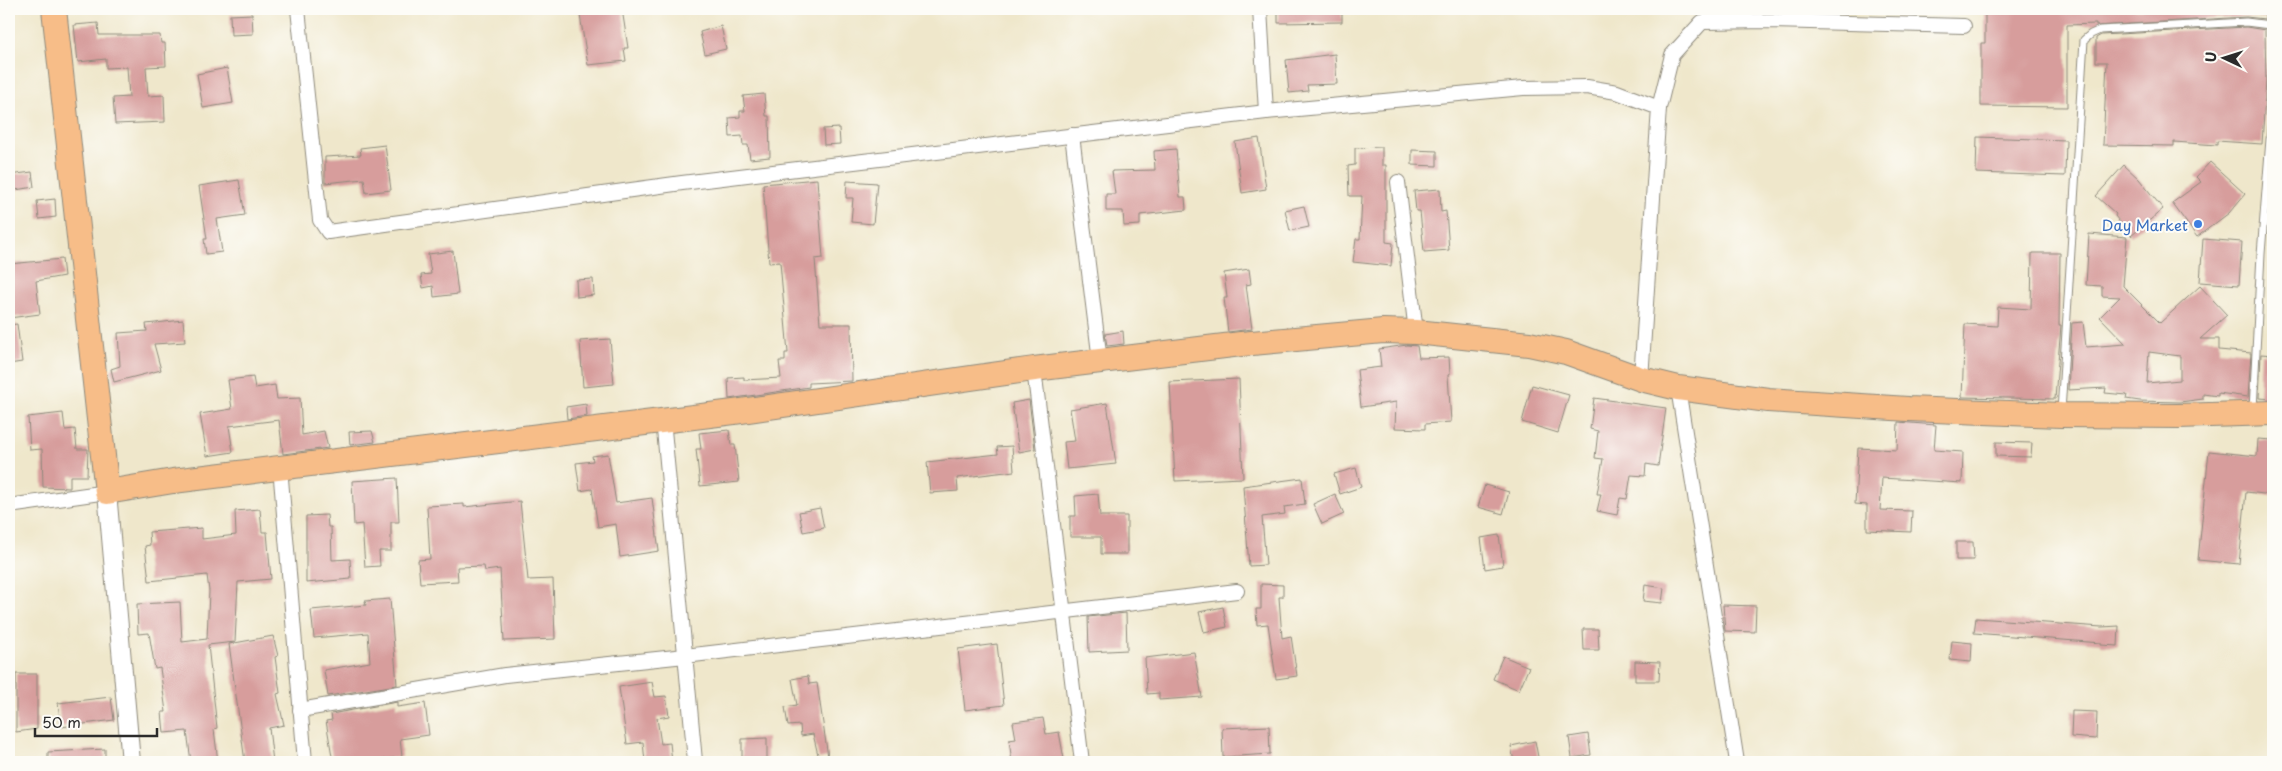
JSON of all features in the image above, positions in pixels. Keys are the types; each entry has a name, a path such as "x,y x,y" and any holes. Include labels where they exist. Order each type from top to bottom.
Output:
{"highway":[{"path":"54,9 107,492 280,467 663,419 734,412 1034,370 1241,344 1383,330 1529,344 1566,352 1641,379 1678,388 1768,400 1908,409 2061,415 2178,416 2263,413"}],"street":[{"path":"298,9 320,220 328,232 682,183 1072,135 1266,112 1523,88 1587,86 1617,92 1659,108"},
{"path":"1260,9 1266,112"},
{"path":"1641,379 1659,108 1672,55 1702,22 1768,21 1964,26"},
{"path":"1072,135 1100,362"},
{"path":"1398,182 1416,332"},
{"path":"1034,370 1082,762"},
{"path":"1678,388 1737,762"},
{"path":"663,419 694,761"},
{"path":"280,467 305,762"},
{"path":"9,506 107,492 132,762"},
{"path":"300,710 505,675 685,656 1237,591"}],"lane":[{"path":"2061,415 2084,40 2100,30 2246,22 2270,26 2273,33"},
{"path":"2263,413 2261,254 2273,101"}],"building":[{"path":"579,9 622,9 628,48 624,48 626,61 588,65"},
{"path":"1278,9 1342,9 1342,22 1278,23"},
{"path":"1985,9 2265,9 2265,19 2246,17 2096,26 2096,24 2067,25 2067,107 1981,106 1981,43 1985,43"},
{"path":"252,14 253,34 231,35 230,15"},
{"path":"98,23 99,35 160,35 161,43 165,43 166,66 146,67 148,96 164,95 165,122 115,124 113,98 129,97 127,67 106,68 106,59 78,62 74,25"},
{"path":"721,26 726,49 705,54 700,32"},
{"path":"2246,27 2265,30 2266,81 2262,144 2217,141 2217,145 2174,142 2174,146 2103,145 2107,62 2096,62 2096,38 2101,35"},
{"path":"1335,54 1337,84 1307,85 1308,91 1289,93 1286,60"},
{"path":"227,68 233,103 203,108 197,74"},
{"path":"764,94 766,116 769,116 770,157 750,159 748,145 743,145 742,136 730,137 729,118 740,117 740,111 745,111 743,96"},
{"path":"839,128 840,144 824,145 823,129"},
{"path":"1977,137 2066,140 2065,176 1976,173"},
{"path":"1259,138 1266,189 1242,193 1235,142"},
{"path":"385,145 391,190 366,193 364,179 325,183 325,157 361,155 360,148"},
{"path":"1382,147 1382,165 1386,165 1386,242 1393,243 1391,266 1353,262 1356,239 1360,239 1362,196 1349,196 1348,166 1355,165 1355,148"},
{"path":"1176,149 1180,197 1185,197 1186,210 1140,215 1140,225 1124,226 1123,211 1106,211 1106,194 1115,194 1112,171 1155,170 1154,151"},
{"path":"1412,150 1437,151 1437,166 1412,165"},
{"path":"2210,162 2245,194 2229,213 2197,237 2172,203 2201,182 2196,177"},
{"path":"2124,165 2139,179 2163,209 2131,236 2115,216 2116,214 2096,196"},
{"path":"32,172 34,187 9,191 9,175"},
{"path":"817,179 823,258 815,259 820,324 851,324 852,381 809,383 809,387 729,399 728,378 744,377 744,380 781,378 779,361 785,361 785,353 788,353 780,262 769,263 763,184"},
{"path":"239,180 245,215 217,219 222,252 206,254 204,239 207,239 199,186"},
{"path":"847,181 877,183 873,224 851,222 853,198 846,198"},
{"path":"1440,189 1441,212 1446,211 1449,250 1424,252 1420,211 1416,211 1414,191"},
{"path":"55,199 56,217 39,219 37,201"},
{"path":"1304,206 1309,227 1290,231 1285,210"},
{"path":"2089,234 2127,237 2123,286 2160,323 2200,286 2227,315 2200,339 2219,339 2219,350 2251,353 2248,397 2218,393 2218,396 2203,394 2203,399 2180,402 2140,401 2126,399 2127,395 2105,393 2106,388 2068,390 2072,323 2083,322 2086,347 2126,344 2100,317 2120,297 2102,296 2102,286 2086,285","holes":["2149,352 2180,356 2180,380 2147,383"]},
{"path":"2203,239 2242,242 2239,285 2200,282"},
{"path":"453,251 458,294 434,297 433,286 423,288 421,275 431,274 428,254"},
{"path":"2032,253 2060,253 2059,325 2061,325 2055,399 1962,397 1965,324 1997,326 1998,307 2031,309"},
{"path":"62,259 64,276 36,281 40,314 9,318 9,264"},
{"path":"1249,269 1251,284 1246,285 1252,329 1228,332 1224,298 1227,298 1224,273"},
{"path":"593,279 594,295 577,297 576,280"},
{"path":"183,320 185,342 154,344 161,370 114,382 111,369 120,366 118,333 147,331 146,324"},
{"path":"17,324 22,362 9,364 9,325"},
{"path":"1123,331 1124,344 1107,346 1105,334"},
{"path":"610,339 614,384 583,387 580,341"},
{"path":"1407,345 1417,346 1419,358 1449,357 1450,374 1448,375 1451,422 1425,424 1425,429 1395,428 1396,402 1361,407 1357,370 1381,367 1379,349"},
{"path":"2261,354 2273,355 2273,399 2259,398"},
{"path":"253,377 255,388 275,385 277,399 300,398 302,435 324,431 328,448 283,454 279,420 229,426 233,452 207,456 200,414 232,409 228,380"},
{"path":"1239,379 1243,478 1175,481 1170,382"},
{"path":"1532,385 1569,395 1558,433 1522,422"},
{"path":"1594,398 1666,408 1658,466 1646,464 1645,476 1631,475 1627,499 1620,498 1617,515 1597,511 1601,494 1597,494 1603,459 1595,458 1598,431 1590,429"},
{"path":"1029,400 1035,449 1019,452 1012,403"},
{"path":"1107,403 1116,464 1067,469 1064,442 1075,441 1070,409"},
{"path":"586,404 587,416 567,419 566,407"},
{"path":"63,413 65,430 75,429 77,449 88,449 87,476 70,476 70,488 43,487 42,449 30,450 28,417"},
{"path":"1898,422 1936,425 1934,450 1963,452 1962,483 1882,478 1880,510 1912,511 1911,532 1867,530 1867,505 1855,504 1858,448 1897,450"},
{"path":"729,430 731,445 735,445 739,482 700,486 696,449 701,449 699,433"},
{"path":"372,431 375,442 350,445 349,432"},
{"path":"2258,439 2273,440 2273,495 2246,492 2239,564 2198,560 2209,451 2257,456"},
{"path":"1996,442 2032,443 2031,457 1996,456"},
{"path":"1012,446 1014,471 957,478 958,491 930,493 927,462 998,454 997,447"},
{"path":"608,454 616,503 652,498 659,551 620,557 616,524 598,527 592,489 580,491 576,463 593,461 592,456"},
{"path":"1356,468 1361,487 1340,494 1334,474"},
{"path":"397,478 399,522 391,522 391,551 379,551 380,566 365,567 362,524 354,525 352,481"},
{"path":"1302,478 1305,504 1284,507 1285,514 1262,517 1266,565 1249,566 1243,486"},
{"path":"1485,485 1509,492 1503,514 1478,507"},
{"path":"1098,494 1100,516 1127,516 1127,554 1101,554 1101,537 1070,537 1070,516 1076,516 1075,496"},
{"path":"1335,494 1344,514 1322,524 1313,504"},
{"path":"520,501 528,580 553,579 555,639 504,641 500,569 485,571 484,566 457,567 458,581 420,583 418,560 430,559 427,506 464,504 464,507"},
{"path":"820,508 824,528 803,532 799,512"},
{"path":"260,509 262,532 267,532 271,579 238,582 235,642 208,645 217,728 214,729 218,762 191,762 187,731 164,733 162,712 166,712 160,668 155,669 149,633 138,634 137,604 180,602 182,642 207,639 209,591 207,575 149,581 145,546 150,545 149,532 202,528 202,539 236,535 235,511"},
{"path":"327,515 328,527 331,527 332,560 350,559 351,579 306,583 306,516"},
{"path":"1499,535 1503,566 1485,569 1481,538"},
{"path":"1956,542 1973,542 1974,560 1956,560"},
{"path":"1261,584 1283,585 1283,597 1279,597 1282,638 1291,636 1297,676 1276,679 1268,624 1257,625 1256,609 1261,609"},
{"path":"1645,585 1664,588 1662,603 1643,601"},
{"path":"390,599 397,685 328,696 324,670 370,662 368,633 314,638 311,610 366,605 365,601"},
{"path":"1723,605 1756,606 1755,632 1725,631"},
{"path":"1223,607 1227,627 1204,632 1199,612"},
{"path":"1126,613 1127,650 1089,652 1088,617"},
{"path":"1976,618 2102,627 2119,626 2118,646 1974,633"},
{"path":"1583,629 1598,629 1599,650 1584,650"},
{"path":"273,636 278,656 275,657 280,693 277,694 284,725 269,728 273,762 245,762 229,644"},
{"path":"1952,641 1972,643 1971,662 1950,660"},
{"path":"997,644 1004,705 965,710 958,649"},
{"path":"1194,652 1202,697 1159,700 1159,693 1147,694 1145,658"},
{"path":"1503,656 1529,667 1519,690 1493,679"},
{"path":"1635,661 1660,662 1659,681 1635,681"},
{"path":"16,674 37,674 37,729 16,732"},
{"path":"808,676 809,684 817,683 828,757 819,759 813,734 801,736 800,725 788,726 785,707 797,705 792,679"},
{"path":"652,682 655,697 666,696 669,716 657,718 661,744 670,743 672,762 645,762 643,742 627,744 619,687"},
{"path":"111,697 114,720 61,727 58,703"},
{"path":"397,702 397,707 425,703 429,735 400,739 402,757 362,762 333,762 326,721 332,720 331,714"},
{"path":"2072,711 2097,712 2096,739 2071,737"},
{"path":"1043,718 1046,734 1059,732 1064,759 1040,762 1012,762 1009,740 1016,739 1013,722"},
{"path":"1269,726 1270,754 1223,757 1222,728"},
{"path":"1588,734 1591,755 1572,758 1569,737"},
{"path":"767,738 767,762 742,762 742,739"},
{"path":"1535,741 1539,762 1514,762 1511,746"},
{"path":"105,749 105,762 48,762 48,752"}],"place":[{"name":"Day Market","path":"2198,224"}]}
